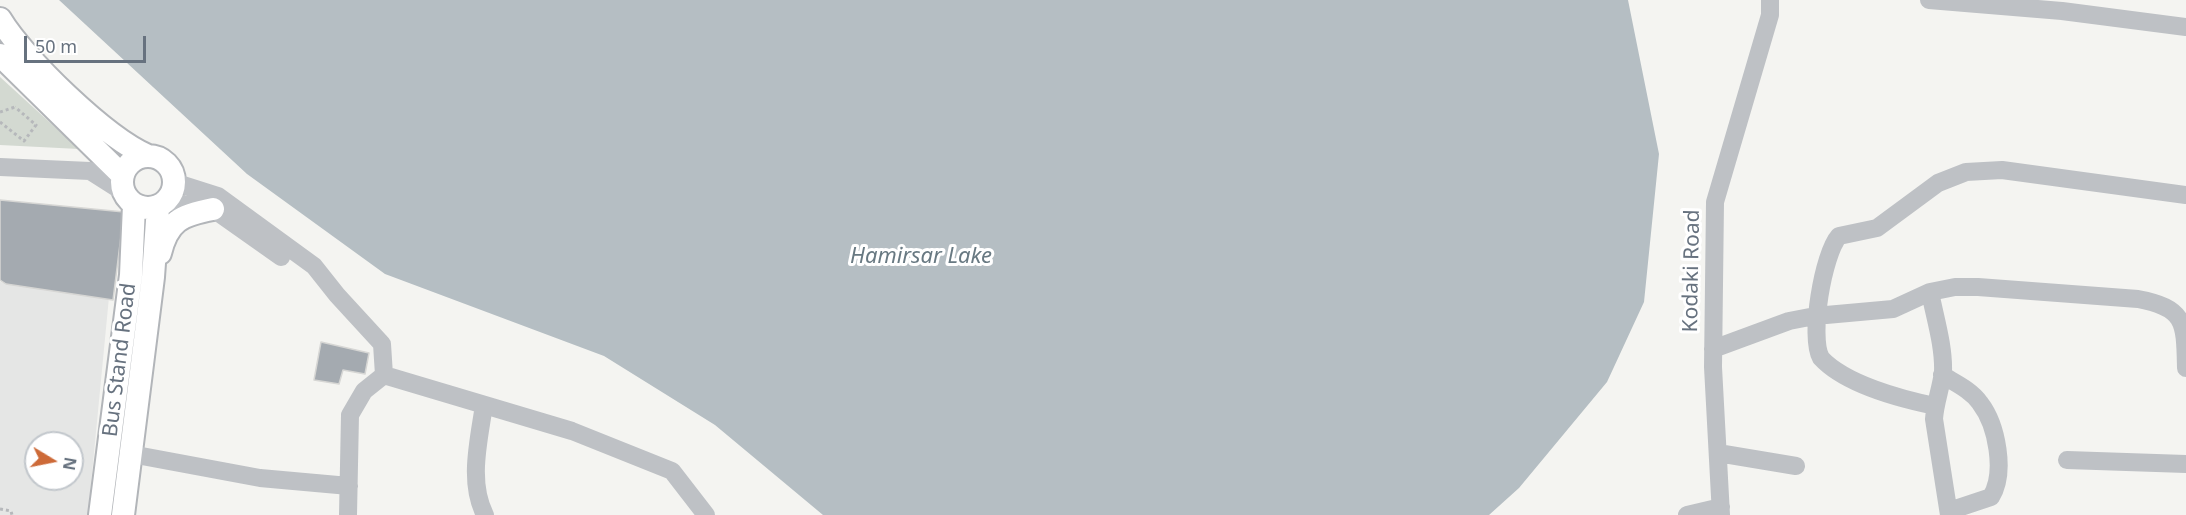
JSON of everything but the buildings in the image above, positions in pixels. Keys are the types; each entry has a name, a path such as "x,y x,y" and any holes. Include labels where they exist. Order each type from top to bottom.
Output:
{"main road":[{"path":"0,19 39,67 97,122 128,147 163,161 173,174 166,197 142,208 0,55"},
{"path":"127,191 132,161 148,156"},
{"name":"Bus Stand Road","path":"100,515 130,275 127,191"},
{"name":"Bus Stand Road","path":"123,515 153,277 166,197"},
{"name":"Bus Stand Road","path":"153,277 165,232 186,214 213,209"}],"street":[{"name":"Kodaki Road","path":"1721,511 1713,349 1715,202 1770,15 1770,0"},
{"path":"1929,0 2062,11 2186,27"},
{"path":"0,167 90,171 127,191"},
{"path":"1935,406 1896,398 1877,391 1825,363 1818,353 1815,316 1830,251 1839,236 1877,228 1938,183 1966,172 2002,170 2186,195"},
{"path":"166,197 218,196 314,266 382,344 384,375"},
{"path":"166,197 213,209 337,295"},
{"path":"1713,349 1789,321 1815,316 1893,309 1930,292 1954,287 1978,287 2138,299 2162,304 2173,310 2178,317 2186,348 2186,368"},
{"path":"1930,292 1942,350 1942,375 1935,406 1936,439 1949,513 1984,502 1991,497 1998,470 1995,438 1980,402 1967,390 1942,375"},
{"path":"384,375 572,431 672,471 706,515"},
{"path":"348,515 350,415 364,391 384,375"},
{"path":"484,405 476,473 478,492 485,515"},
{"path":"1718,453 1796,466"},
{"path":"131,454 260,478 349,486"},
{"path":"2067,460 2186,464"},
{"path":"1687,515 1721,511"}],"path":[{"path":"0,112 15,107 36,125 24,141 0,122"},
{"path":"0,509 11,511 12,515"}],"shaded area":[{"path":"0,77 79,149 0,145"},
{"path":"0,282 109,297 88,515 0,515"}],"water":[{"name":"Hamirsar Lake","path":"59,0 1628,0 1659,154 1644,302 1607,382 1519,488 1489,515 823,515 715,425 604,356 385,274 247,174"}]}
